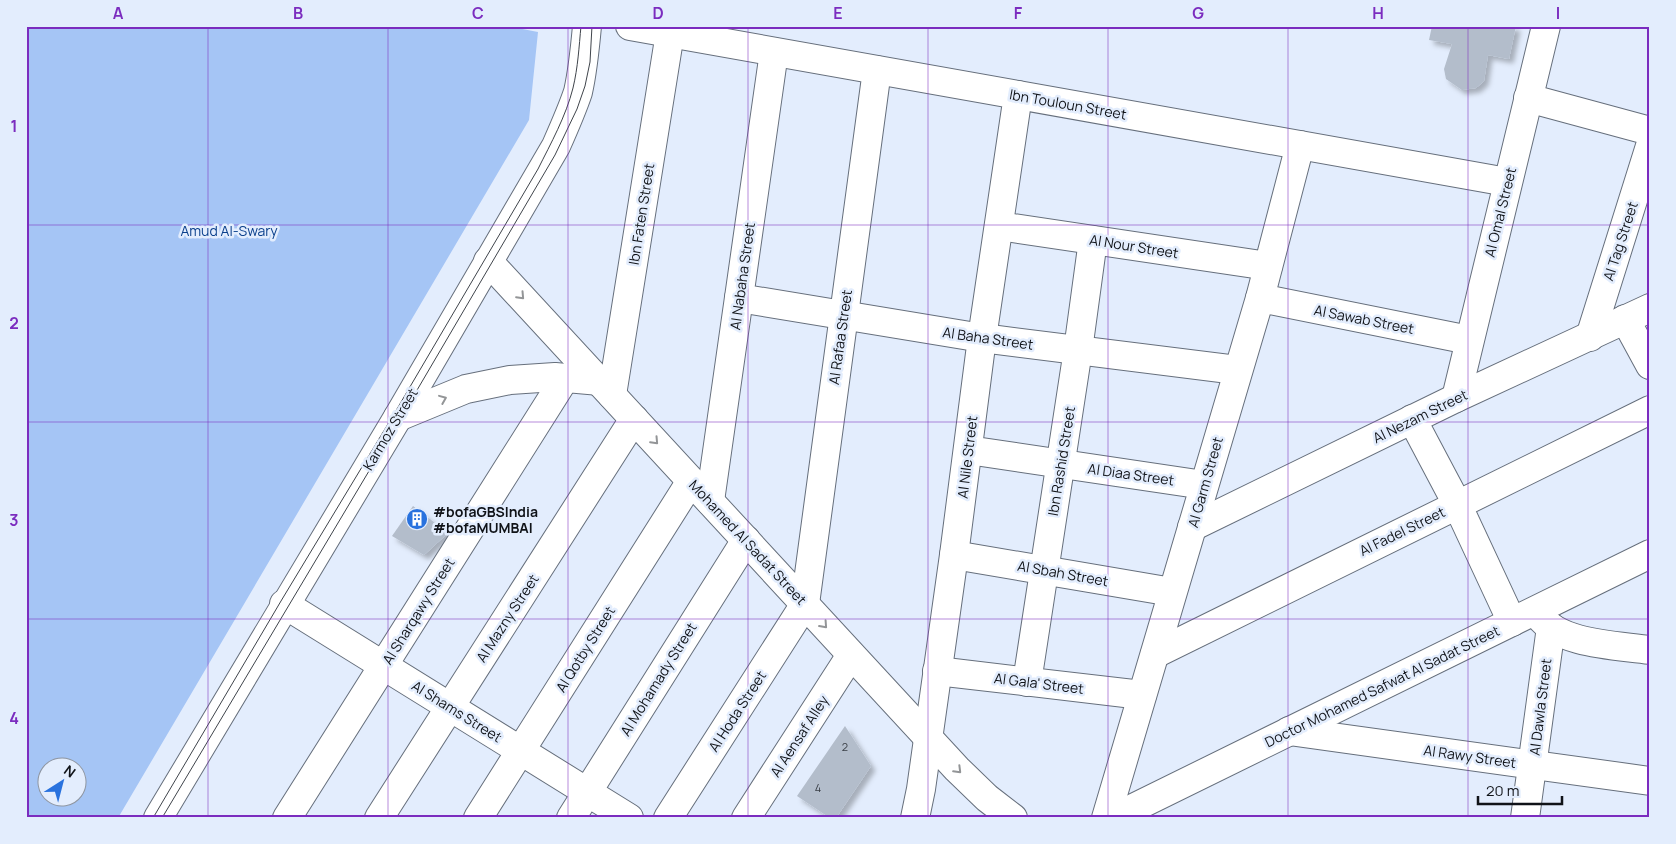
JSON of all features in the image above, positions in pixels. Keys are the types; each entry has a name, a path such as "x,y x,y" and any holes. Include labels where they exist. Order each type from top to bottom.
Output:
{"street":[{"name":"Karmoz Street","path":"158,818 541,173 568,117 578,91 584,61 587,26"},
{"name":"Ibn Touloun Street","path":"630,26 1507,182"},
{"name":"Al Omal Street","path":"1456,398 1546,26"},
{"name":"Ibn Faten Street","path":"606,388 670,33"},
{"name":"Al Nabaha Street","path":"710,501 774,52"},
{"name":"Al Rafaa Street","path":"805,604 877,70"},
{"name":"Al Nile Street","path":"915,818 921,789 982,338 1018,95"},
{"path":"1528,98 1650,131"},
{"name":"Al Garm Street","path":"1106,818 1260,298 1300,145"},
{"name":"Al Tag Street","path":"1590,337 1650,146"},
{"name":"Al Nour Street","path":"999,226 1268,266"},
{"name":"Ibn Rashid Street","path":"1027,682 1093,240"},
{"name":"Mohamed Al Sadat Street","path":"488,260 927,738 969,781 1013,818"},
{"name":"Al Baha Street","path":"739,298 982,338 1238,370"},
{"name":"Al Sawab Street","path":"1260,298 1469,340"},
{"name":"Al Nezam Street","path":"1192,527 1412,419 1650,308"},
{"path":"1625,320 1650,365"},
{"path":"398,416 466,389 510,380 565,378 606,388"},
{"name":"Al Sharqawy Street","path":"287,818 565,378"},
{"name":"Al Fadel Street","path":"1154,654 1650,410"},
{"name":"Al Mazny Street","path":"379,818 634,419"},
{"path":"1412,419 1457,504 1533,620 1570,637 1650,650"},
{"name":"Al Diaa Street","path":"968,450 1204,485"},
{"name":"Al Qotby Street","path":"478,818 691,481"},
{"name":"Al Mohamady Street","path":"571,818 746,540"},
{"name":"Doctor Mohamed Safwat Al Sadat Street","path":"1113,818 1289,731 1533,620 1650,554"},
{"name":"Al Sbah Street","path":"954,555 1172,592"},
{"name":"Al Shams Street","path":"284,604 629,818"},
{"name":"Al Hoda Street","path":"668,818 805,604"},
{"name":"Al Dawla Street","path":"1525,818 1532,765 1533,620"},
{"name":"Al Aensaf Alley","path":"746,818 851,655"},
{"name":"Al Gala' Street","path":"937,671 1142,695"},
{"name":"Al Rawy Street","path":"1289,731 1650,781"}],"green space":[{"name":"Amud Al-Swary","path":"26,26 507,26 538,32 529,120 118,818 26,818"}],"building":[{"path":"1432,26 1516,26 1509,59 1488,55 1484,81 1476,88 1462,90 1446,79 1444,69 1452,44 1429,40"},
{"name":"#bofaGBSIndia #bofaMUMBAI","path":"413,506 448,533 424,555 392,536"},
{"path":"845,726 871,766 836,818 830,818 797,796"}],"tram line":[{"path":"153,818 538,169 558,129 570,98 576,72 581,26"},
{"path":"162,818 555,155 577,109 585,86 590,62 592,26"}],"place":[{"name":"#bofaGBSIndia #bofaMUMBAI","path":"417,519"}]}
